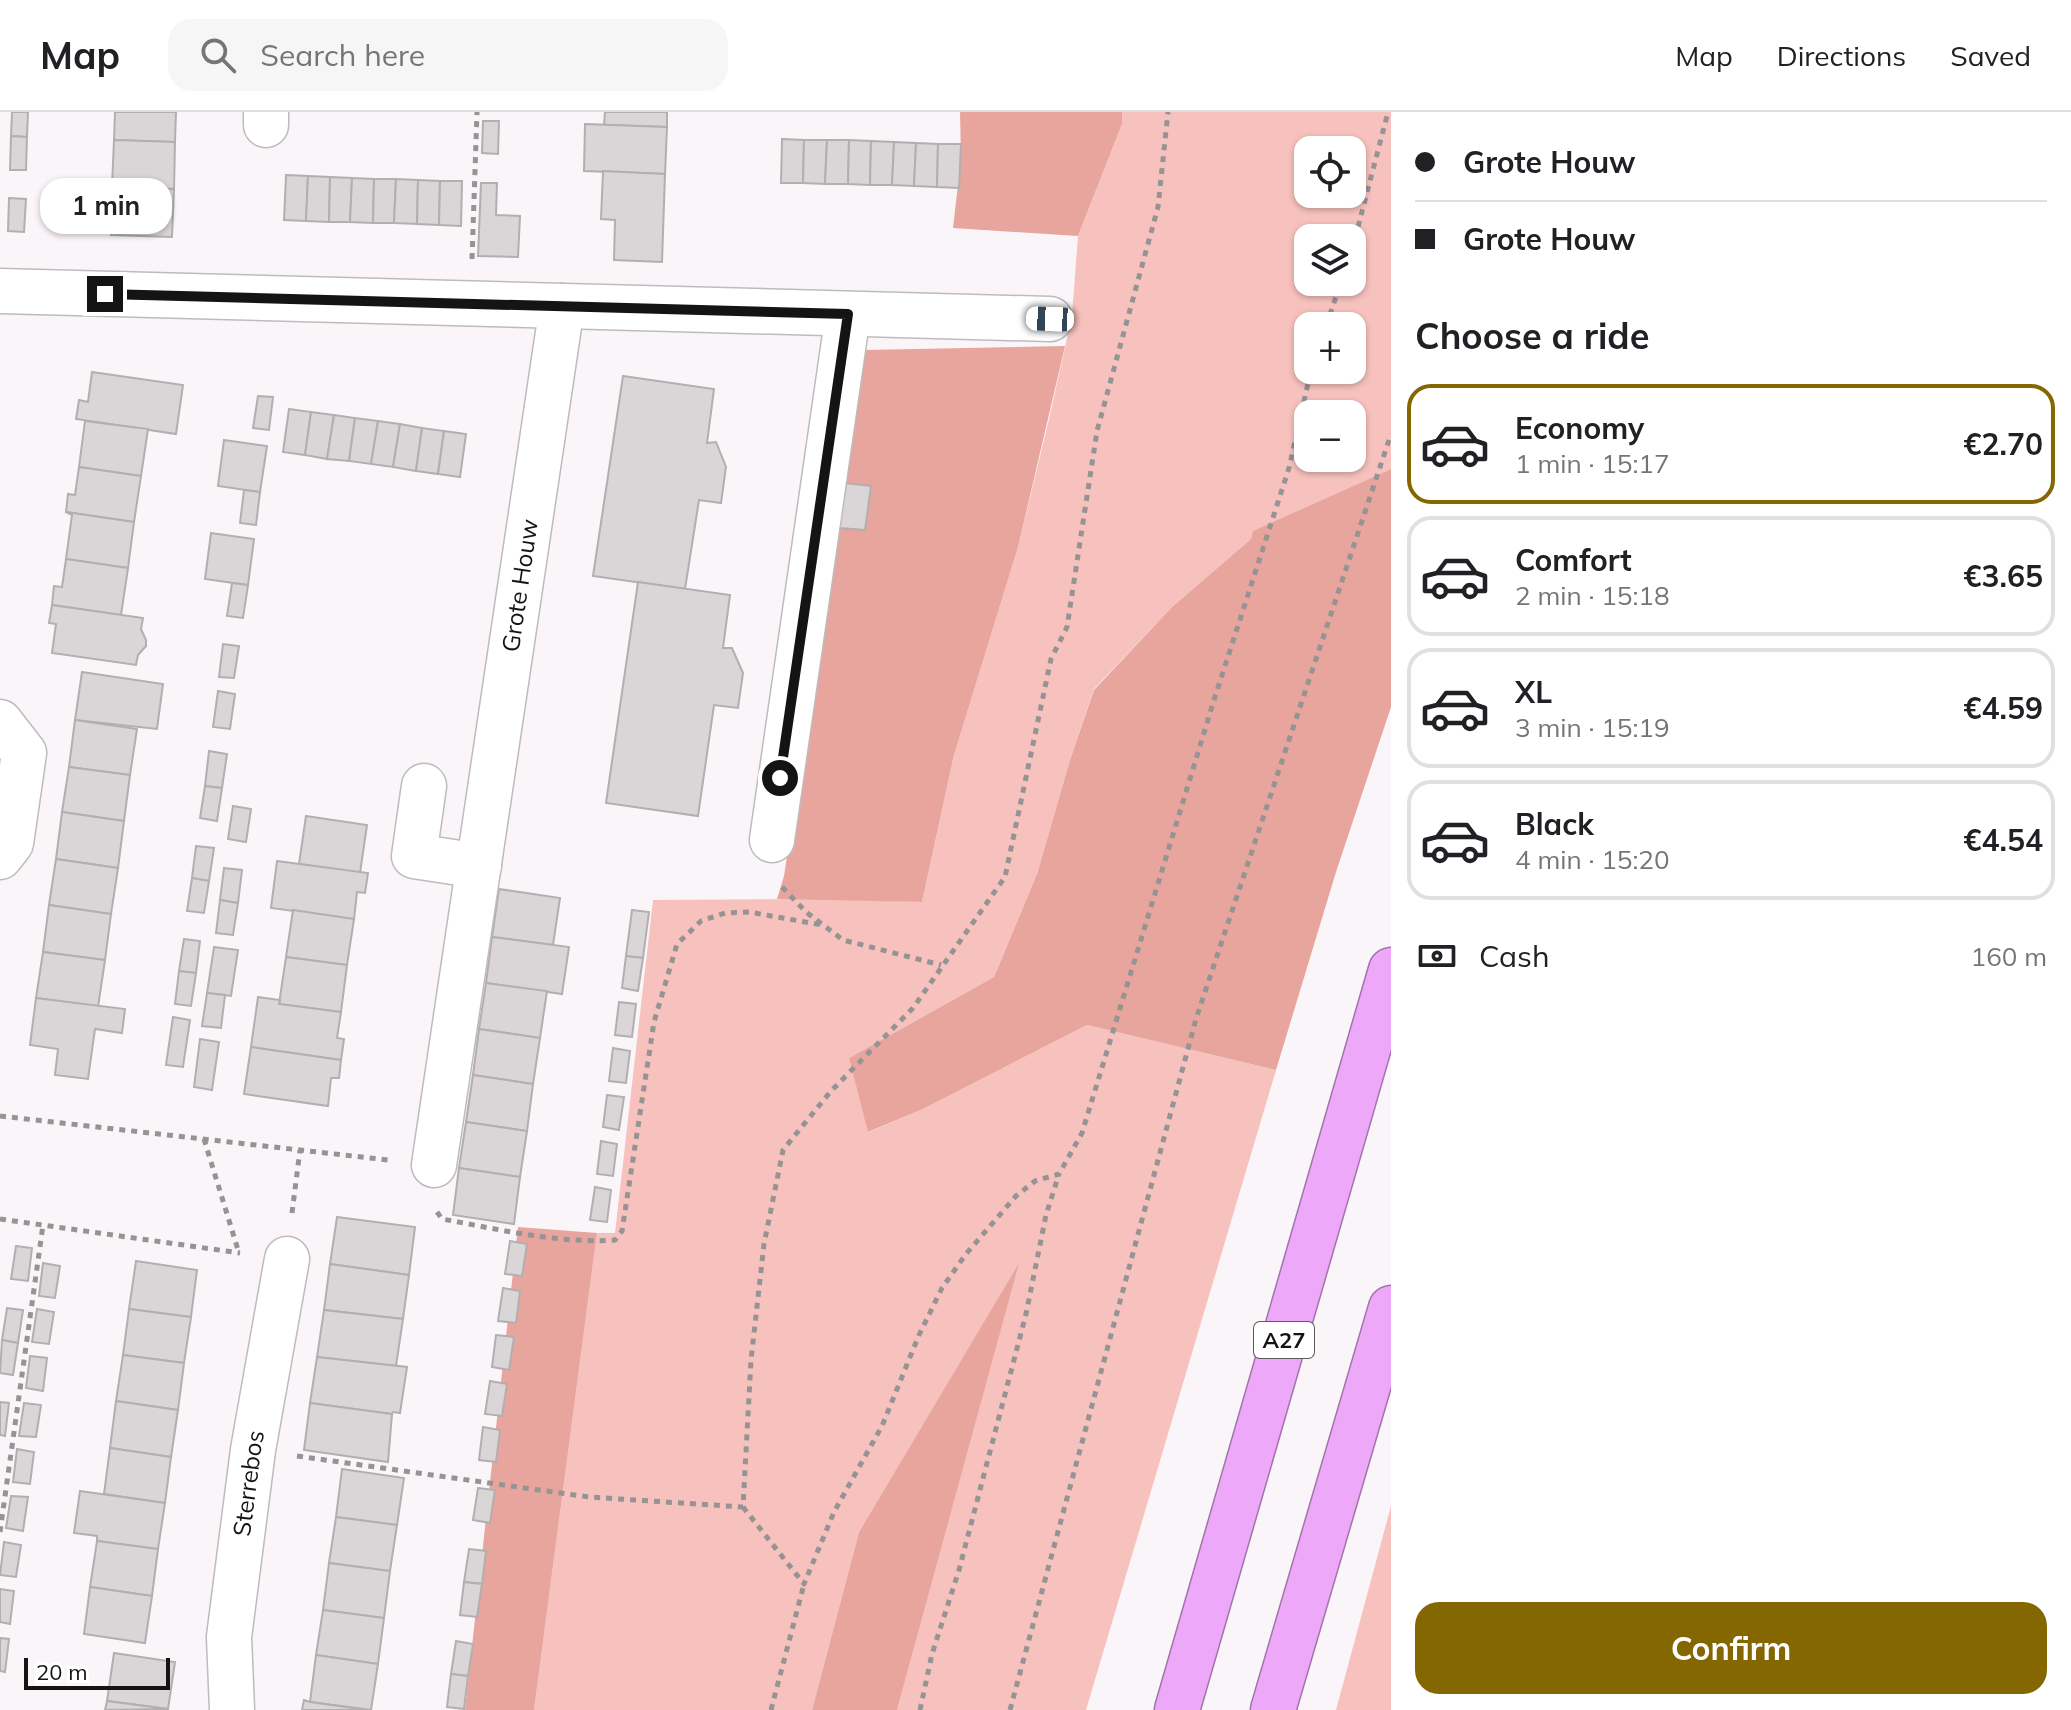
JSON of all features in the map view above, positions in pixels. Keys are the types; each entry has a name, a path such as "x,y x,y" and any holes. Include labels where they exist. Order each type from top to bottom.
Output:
{"highway":[{"name":"A27","path":"1177,1710 1391,970"},
{"path":"1273,1710 1391,1308"}],"street":[{"path":"0,291 1050,319"},
{"name":"Grote Houw","path":"434,1165 562,306"},
{"path":"772,840 848,314"},
{"path":"0,722 24,753 11,843 0,857"},
{"path":"424,786 414,856 479,866"},
{"name":"Sterrebos","path":"232,1710 229,1637 253,1450 287,1259"}],"path":[{"path":"470,304 477,112"},
{"path":"804,1584 743,1507 752,1345 764,1244 783,1150 831,1091 913,1008 1005,877 1051,659 1067,627 1097,431 1158,207 1168,112"},
{"path":"1359,224 1388,112"},
{"path":"920,1710 932,1654 959,1570 1026,1314 1046,1215 1059,1174 1082,1133 1214,700 1289,468 1308,384"},
{"path":"1010,1710 1196,1019 1391,434"},
{"path":"772,840 777,881 822,925 843,940 941,965"},
{"path":"0,1116 434,1165 433,1206 442,1219 587,1242 615,1240 622,1231 654,1022 677,944 701,921 725,913 749,912 822,925"},
{"path":"204,1139 239,1253"},
{"path":"0,1219 287,1259 300,1150"},
{"path":"771,1710 804,1584 834,1512 882,1426 942,1288 966,1254 1016,1196 1035,1181 1059,1174"},
{"path":"0,1532 43,1225"},
{"path":"253,1450 589,1497 743,1507"}],"shaded area":[{"path":"960,112 1122,112 1122,124 1078,236 953,228 961,158"},
{"path":"1122,112 1391,112 1391,469 1254,531 1251,539 1172,607 1094,689 1037,874 994,977 849,1058 869,1132 923,1109 1087,1025 1276,1070 1086,1710 897,1710 1017,1267 859,1532 812,1710 534,1710 597,1233 615,1233 653,900 922,902 954,755 1018,547 1049,419 1072,316 1078,236 1122,124"},
{"path":"1065,346 1018,547 954,755 922,902 777,899 784,876 864,350"},
{"path":"1391,469 1391,707 1336,872 1276,1070 1087,1025 923,1109 868,1132 849,1058 994,977 1037,874 1094,690 1172,607 1251,539 1253,531"},
{"path":"518,1227 597,1233 534,1710 465,1710"},
{"path":"1019,1263 897,1710 812,1710 859,1532"},
{"path":"1391,1506 1391,1710 1336,1710"}],"building":[{"path":"12,112 28,112 27,137 11,136"},
{"path":"115,112 176,112 175,142 114,140"},
{"path":"605,112 667,112 667,127 604,125"},
{"path":"483,121 499,121 498,154 482,153"},
{"path":"585,124 667,127 665,174 584,171"},
{"path":"11,136 27,137 26,170 10,170"},
{"path":"782,139 804,140 803,183 781,183"},
{"path":"114,140 175,142 174,189 112,187"},
{"path":"804,140 827,140 825,184 803,183"},
{"path":"827,140 849,140 848,184 825,184"},
{"path":"849,140 871,141 870,185 848,184"},
{"path":"871,141 894,142 892,185 870,185"},
{"path":"894,142 916,143 914,186 892,185"},
{"path":"916,143 938,144 937,187 914,186"},
{"path":"938,144 961,144 959,188 937,187"},
{"path":"603,171 665,174 662,262 614,260 615,220 601,219"},
{"path":"286,175 308,176 306,221 284,220"},
{"path":"308,176 330,177 329,222 306,221"},
{"path":"330,177 352,178 350,222 329,222"},
{"path":"352,178 374,179 373,223 350,222"},
{"path":"374,179 396,179 394,223 373,223"},
{"path":"396,179 418,180 417,224 394,223"},
{"path":"418,180 440,181 439,225 417,224"},
{"path":"440,181 462,181 461,226 439,225"},
{"path":"481,183 497,183 496,215 520,216 518,257 478,256"},
{"path":"112,187 174,189 172,237 111,235"},
{"path":"9,198 26,199 24,232 8,231"},
{"path":"92,372 183,385 176,434 76,419 79,400 88,402"},
{"path":"623,376 714,389 707,443 716,442 726,467 721,503 699,500 685,589 593,576"},
{"path":"258,396 273,397 269,430 253,428"},
{"path":"289,409 311,412 305,455 283,452"},
{"path":"311,412 334,415 327,459 305,455"},
{"path":"334,415 355,418 349,461 327,459"},
{"path":"355,418 378,421 371,464 349,461"},
{"path":"85,421 148,429 141,476 79,467"},
{"path":"378,421 400,424 393,467 371,464"},
{"path":"400,424 422,428 416,471 393,467"},
{"path":"422,428 444,431 438,474 416,471"},
{"path":"444,431 466,434 460,477 438,474"},
{"path":"224,440 267,446 260,492 218,486"},
{"path":"79,467 141,476 134,522 66,512 68,494 75,495"},
{"path":"845,483 871,486 865,530 839,528"},
{"path":"244,490 260,492 256,525 240,523"},
{"path":"66,512 134,522 128,568 66,559 72,515"},
{"path":"211,533 254,539 248,585 205,579"},
{"path":"66,559 128,568 121,615 52,605 54,586 62,587"},
{"path":"638,582 730,595 723,648 732,648 743,673 738,708 714,705 698,816 606,803"},
{"path":"232,583 248,585 243,618 227,616"},
{"path":"52,605 143,618 141,629 146,646 138,655 136,665 52,653 56,624 49,623"},
{"path":"223,644 239,646 234,678 219,677"},
{"path":"82,672 163,684 157,729 75,720"},
{"path":"218,691 235,694 230,729 213,727"},
{"path":"75,720 137,729 130,775 69,767"},
{"path":"209,751 227,754 222,788 205,786"},
{"path":"69,767 130,775 124,821 62,812"},
{"path":"205,786 222,788 217,821 200,818"},
{"path":"233,806 251,809 246,842 228,839"},
{"path":"62,812 124,821 118,868 56,859"},
{"path":"306,816 367,825 360,873 299,864"},
{"path":"196,846 214,848 209,881 192,878"},
{"path":"56,859 118,868 111,914 49,905"},
{"path":"277,861 368,873 365,893 357,892 354,919 271,908"},
{"path":"224,868 242,870 238,903 220,900"},
{"path":"192,878 209,881 204,913 187,911"},
{"path":"499,889 560,898 553,945 492,937"},
{"path":"220,900 238,903 233,935 216,933"},
{"path":"49,905 111,914 105,960 43,952"},
{"path":"293,910 354,919 347,965 286,957"},
{"path":"632,910 649,912 643,958 626,956"},
{"path":"492,937 569,947 562,994 486,983"},
{"path":"184,939 200,941 196,973 179,971"},
{"path":"214,947 238,950 231,996 207,993"},
{"path":"43,952 105,960 98,1007 36,998"},
{"path":"626,956 643,958 638,991 622,988"},
{"path":"286,957 347,965 341,1012 279,1004"},
{"path":"179,971 196,973 191,1006 175,1004"},
{"path":"486,983 547,991 540,1038 479,1029"},
{"path":"207,993 225,995 221,1028 202,1026"},
{"path":"258,997 280,1000 279,1004 341,1012 337,1038 344,1039 341,1060 251,1047"},
{"path":"36,998 125,1009 122,1033 95,1029 88,1079 55,1075 58,1049 30,1045"},
{"path":"619,1002 636,1004 632,1037 615,1035"},
{"path":"173,1017 190,1020 183,1067 166,1065"},
{"path":"479,1029 540,1038 533,1084 473,1075"},
{"path":"200,1039 219,1042 212,1090 194,1087"},
{"path":"251,1047 341,1060 339,1078 331,1078 328,1106 244,1094"},
{"path":"613,1048 630,1051 626,1083 609,1081"},
{"path":"473,1075 533,1084 527,1131 466,1122"},
{"path":"607,1095 624,1097 619,1130 603,1127"},
{"path":"466,1122 527,1131 520,1177 459,1168"},
{"path":"601,1141 617,1144 613,1176 597,1174"},
{"path":"459,1168 520,1177 514,1224 453,1215"},
{"path":"595,1187 611,1190 607,1222 590,1220"},
{"path":"337,1217 415,1227 409,1275 330,1264"},
{"path":"510,1241 527,1244 522,1276 505,1274"},
{"path":"16,1246 32,1248 28,1281 11,1279"},
{"path":"136,1261 197,1270 191,1317 129,1309"},
{"path":"43,1263 60,1266 55,1298 39,1296"},
{"path":"330,1264 409,1275 403,1319 324,1310"},
{"path":"503,1288 520,1291 516,1323 498,1321"},
{"path":"7,1308 23,1310 18,1343 2,1340"},
{"path":"37,1309 54,1312 49,1344 32,1342"},
{"path":"129,1309 191,1317 184,1363 123,1355"},
{"path":"324,1310 403,1319 396,1366 317,1357"},
{"path":"496,1335 514,1337 509,1370 492,1367"},
{"path":"2,1340 18,1343 13,1375 0,1373"},
{"path":"123,1355 184,1363 178,1410 116,1401"},
{"path":"30,1356 47,1358 43,1391 26,1388"},
{"path":"317,1357 407,1367 400,1413 310,1403"},
{"path":"490,1381 507,1384 502,1416 485,1414"},
{"path":"116,1401 178,1410 171,1457 110,1448"},
{"path":"0,1402 9,1403 5,1436 0,1435"},
{"path":"24,1403 41,1405 36,1437 19,1436"},
{"path":"310,1403 392,1414 388,1462 304,1450"},
{"path":"483,1427 500,1430 496,1462 479,1460"},
{"path":"110,1448 171,1457 165,1503 104,1494"},
{"path":"17,1449 34,1452 30,1484 13,1482"},
{"path":"342,1469 404,1478 397,1525 336,1517"},
{"path":"478,1488 495,1490 490,1523 473,1520"},
{"path":"80,1491 165,1503 158,1549 97,1541 97,1536 74,1533"},
{"path":"11,1496 28,1497 23,1531 6,1528"},
{"path":"336,1517 397,1525 390,1571 329,1563"},
{"path":"97,1541 158,1549 152,1596 90,1587"},
{"path":"4,1542 21,1545 16,1577 0,1575"},
{"path":"469,1549 486,1551 482,1584 464,1582"},
{"path":"329,1563 390,1571 384,1618 323,1610"},
{"path":"464,1582 482,1584 477,1617 460,1615"},
{"path":"90,1587 152,1596 145,1643 84,1634"},
{"path":"0,1589 14,1591 10,1624 0,1622"},
{"path":"323,1610 384,1618 378,1664 316,1655"},
{"path":"0,1638 9,1639 5,1672 0,1671"},
{"path":"456,1641 473,1644 468,1676 451,1674"},
{"path":"114,1653 175,1662 168,1709 107,1701"},
{"path":"316,1655 378,1664 371,1710 310,1702"},
{"path":"451,1674 468,1676 464,1709 447,1707"},
{"path":"304,1700 310,1702 367,1710 302,1710"},
{"path":"107,1701 168,1709 105,1710"}],"route":[{"path":"105,294 848,314 780,778"}]}
